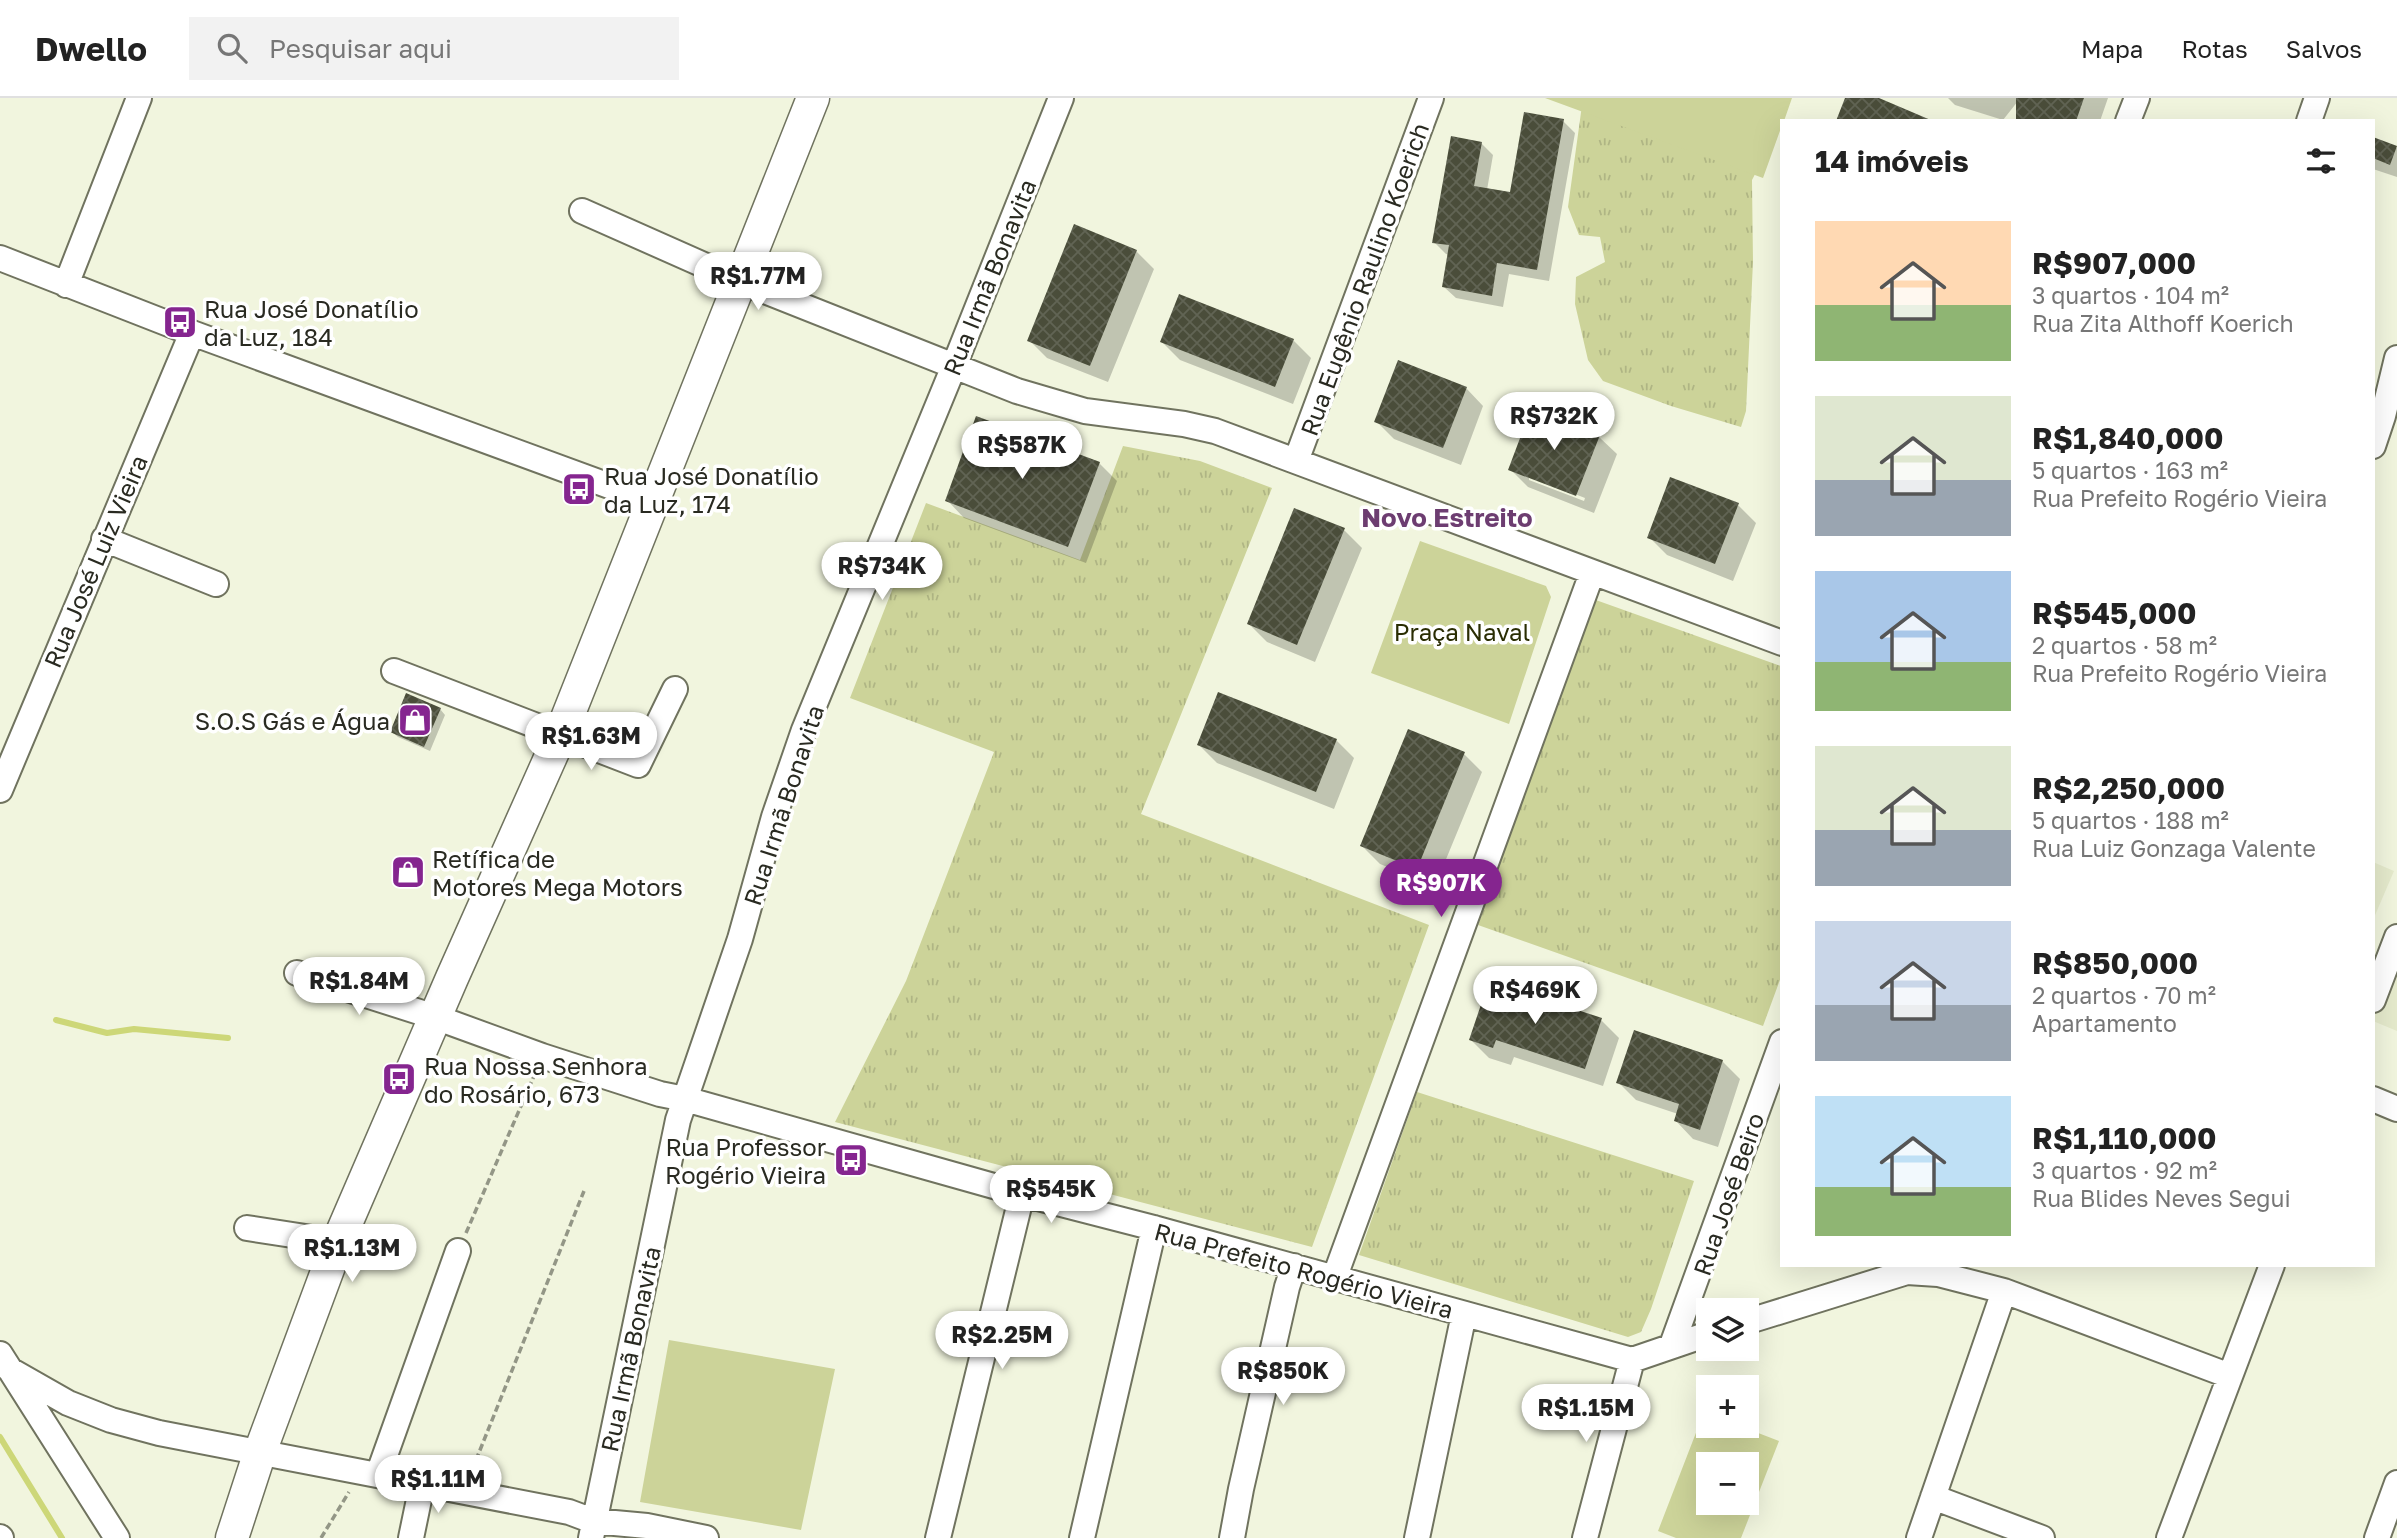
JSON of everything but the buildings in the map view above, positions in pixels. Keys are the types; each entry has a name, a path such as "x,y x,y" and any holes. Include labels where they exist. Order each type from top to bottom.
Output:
{"main road":[{"path":"232,1538 338,1242 560,736 813,98"}],"street":[{"path":"66,285 139,98"},
{"name":"Rua Irmã Bonavita","path":"592,1530 678,1120 740,939 774,817 804,730 954,366 1060,98"},
{"name":"Rua Eugênio Raulino Koerich","path":"1296,461 1431,98"},
{"path":"2129,119 2137,98"},
{"path":"2310,119 2317,98"},
{"path":"582,211 742,282 1050,402 1085,411 1194,426 1296,461 1780,642"},
{"path":"0,258 192,333 653,502"},
{"name":"Rua José Luiz Vieira","path":"0,788 192,333"},
{"path":"2375,440 2397,358"},
{"path":"104,539 216,584"},
{"path":"1334,1279 1592,573"},
{"path":"394,671 638,765 675,689"},
{"path":"2375,995 2397,937"},
{"name":"Rua Prefeito Rogério Vieira","path":"297,973 660,1094 1632,1360"},
{"name":"Rua José Beiro","path":"1672,1345 1683,1321 1780,1048"},
{"path":"2375,1100 2397,1110"},
{"path":"938,1538 1022,1194"},
{"path":"247,1228 338,1242"},
{"path":"1082,1538 1154,1228"},
{"path":"370,1473 458,1251"},
{"path":"1232,1538 1284,1300 1294,1266"},
{"path":"2169,1538 2271,1267"},
{"path":"1759,1318 1907,1269 2004,1291 2230,1376"},
{"path":"1919,1538 2004,1291"},
{"path":"1417,1538 1464,1314"},
{"path":"1585,1538 1632,1360 1696,1338"},
{"path":"5,1362 68,1403 111,1420 159,1433 569,1512 592,1530 646,1526 706,1538"},
{"path":"5,1362 117,1538"},
{"path":"2376,1538 2397,1483"},
{"path":"411,1538 422,1485"},
{"path":"1933,1497 2042,1538"}],"path":[{"path":"458,1251 542,1056"},
{"path":"464,1491 583,1191"},
{"path":"321,1538 370,1473"}],"shaded area":[{"path":"2375,863 2394,871 2375,915"},
{"path":"2397,958 2397,1031 2375,1022 2375,1011"}],"green space":[{"path":"1545,98 1792,98 1785,119 1780,119 1780,131 1763,178"},
{"path":"1583,98 1766,153 1752,180 1753,262 1746,411 1741,427 1671,406 1603,381 1588,360 1575,304 1576,277 1605,262 1600,237 1579,235 1568,207"},
{"path":"1123,446 1200,461 1272,488 1141,814 1429,925 1312,1247 835,1122 906,981 994,752 850,698 926,503 1080,560"},
{"name":"Praça Naval","path":"1420,541 1546,586 1551,597 1509,724 1371,673"},
{"path":"1593,599 1780,666 1780,980 1763,1026 1478,925"},
{"path":"1417,1092 1694,1181 1641,1332 1628,1337 1359,1255"},
{"path":"669,1340 835,1369 801,1530 640,1502"},
{"path":"1696,1433 1696,1438 1759,1438 1759,1433 1779,1441 1759,1492 1759,1452 1696,1452 1696,1515 1750,1515 1741,1538 1676,1538 1658,1531"}],"waterway":[{"path":"56,1020 107,1033 134,1029 228,1038"},
{"path":"0,1437 62,1538"}],"place":[{"name":"Rua José Donatílio da Luz, 184","path":"180,322"},
{"name":"Rua José Donatílio da Luz, 174","path":"579,489"},
{"name":"S.O.S Gás e Água","path":"415,720"},
{"name":"Retífica de Motores Mega Motors","path":"408,872"},
{"name":"Rua Nossa Senhora do Rosário, 673","path":"399,1079"},
{"name":"Rua Professor Rogério Vieira","path":"851,1160"}],"district":[{"name":"Novo Estreito","path":"1447,517"}]}
